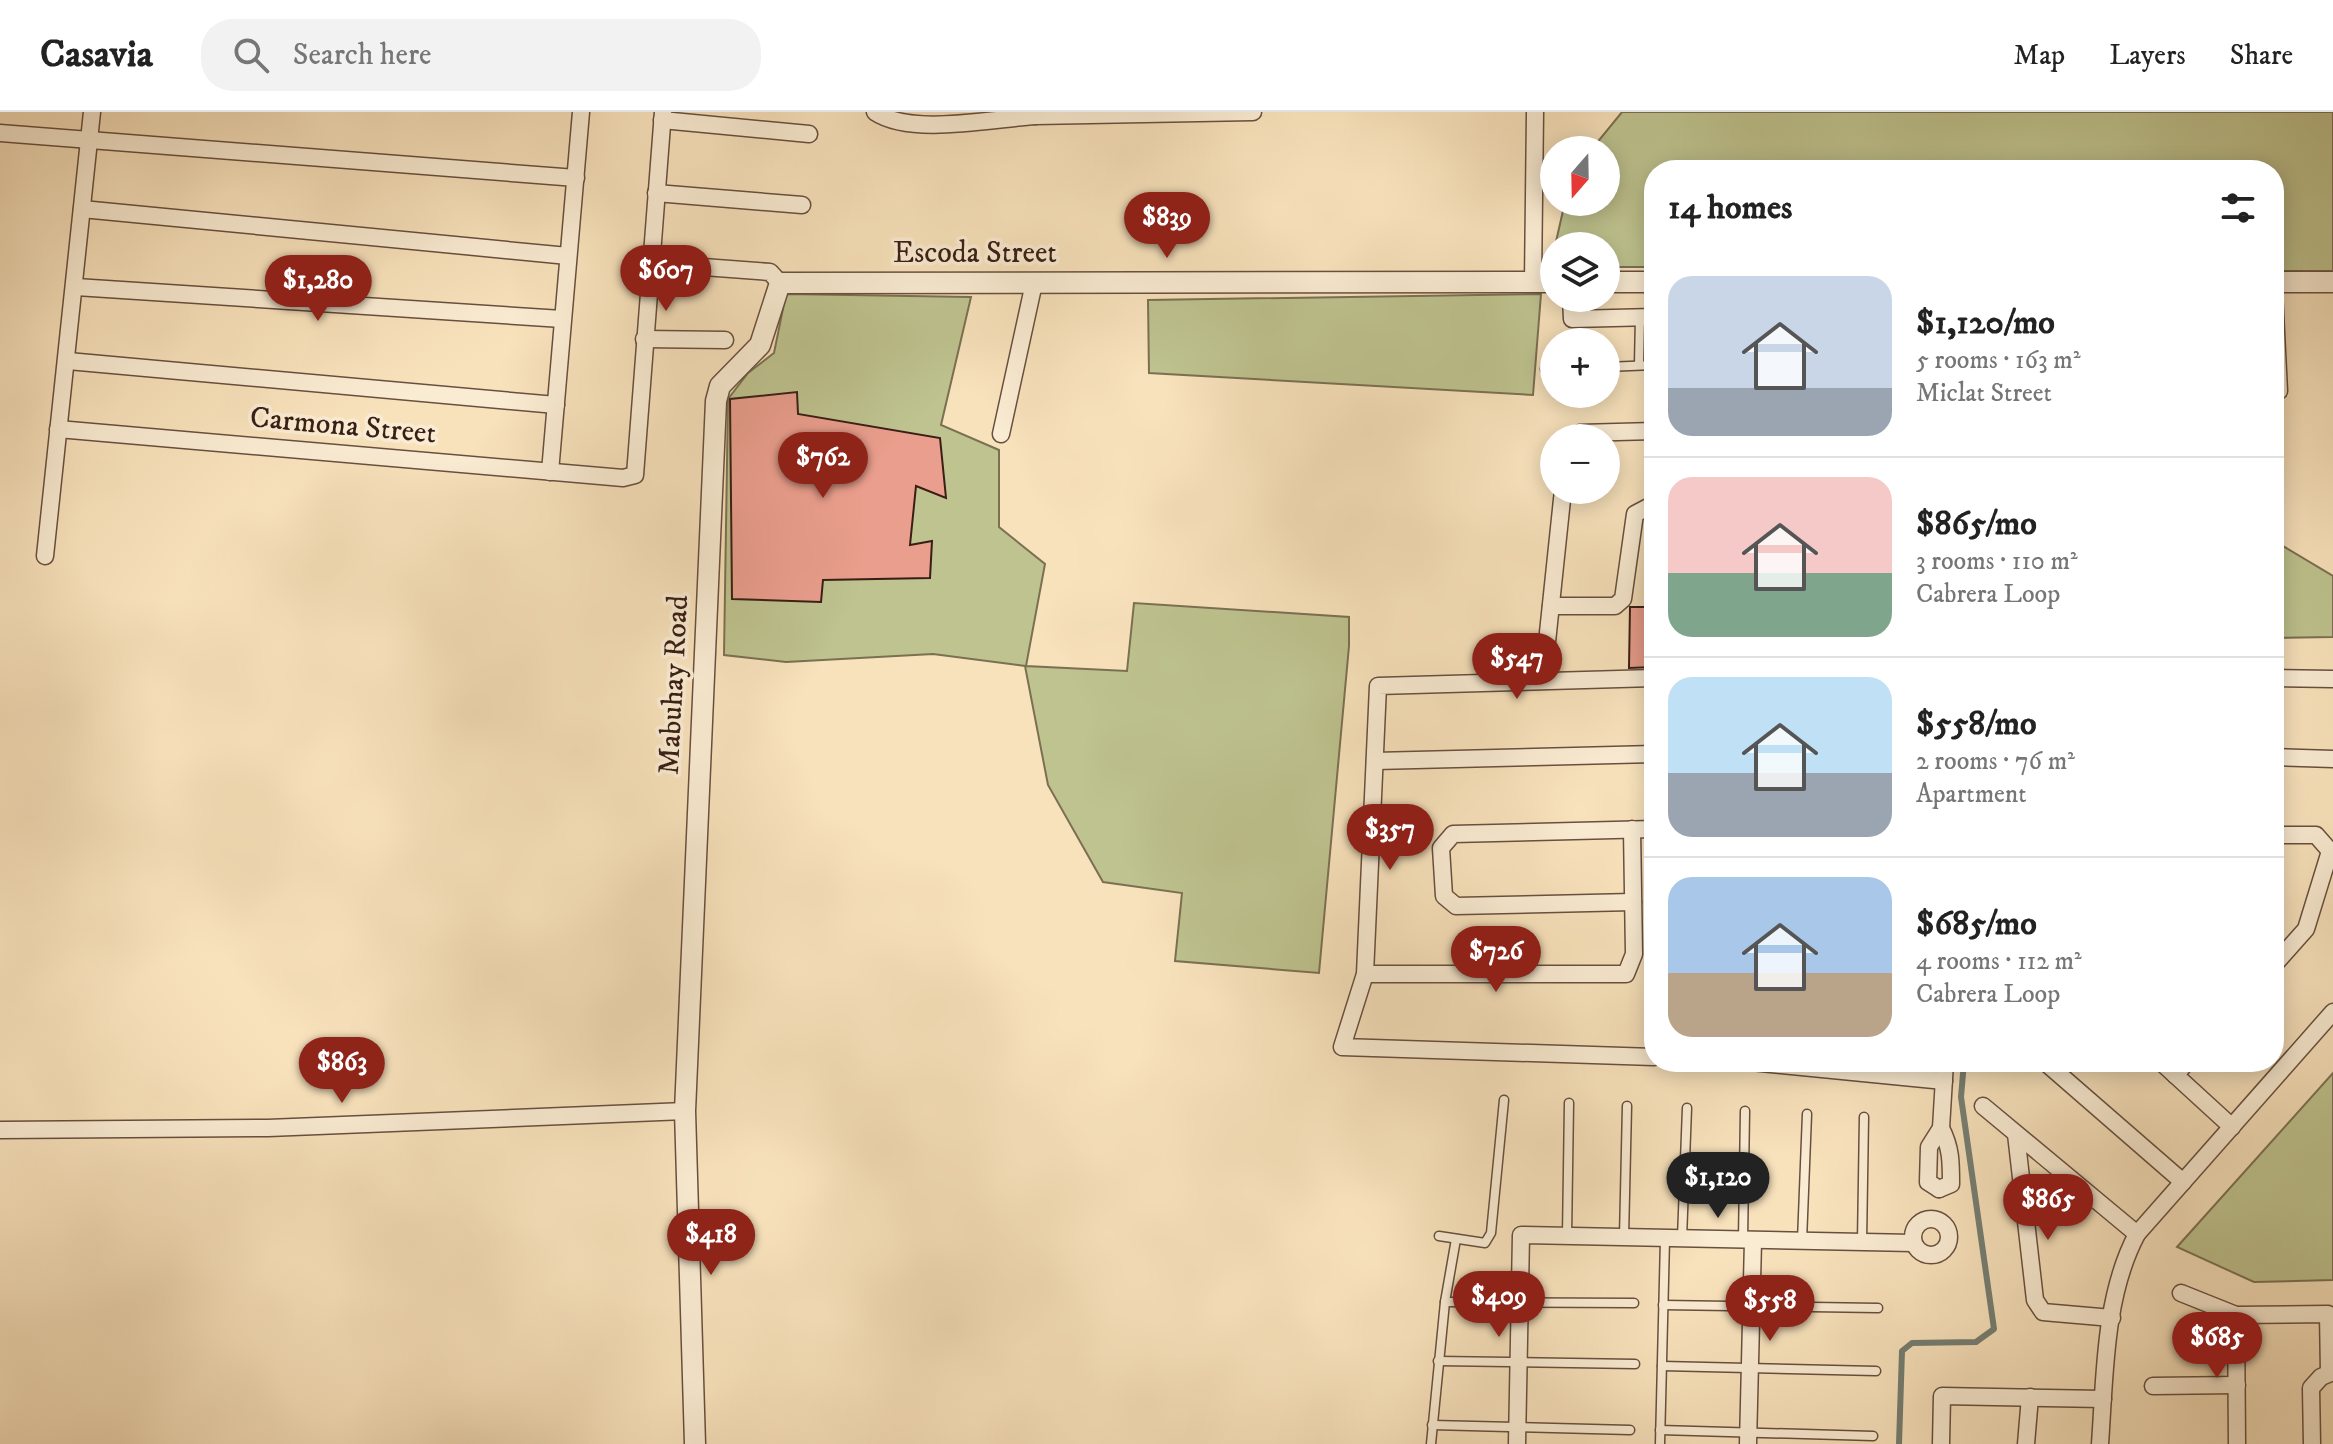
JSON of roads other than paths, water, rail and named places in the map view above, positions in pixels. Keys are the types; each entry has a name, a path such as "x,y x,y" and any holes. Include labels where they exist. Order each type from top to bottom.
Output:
{"street":[{"path":"45,556 76,287 92,112"},
{"path":"550,472 581,112"},
{"path":"875,112 891,122 1035,114 1253,112"},
{"path":"1535,112 1541,232"},
{"path":"725,340 644,339 662,116 809,134"},
{"path":"0,133 576,178"},
{"path":"656,193 802,205"},
{"path":"82,209 568,256"},
{"path":"650,263 770,272 780,283"},
{"name":"Escoda Street","path":"780,283 1540,282"},
{"path":"1620,282 1644,282"},
{"path":"2284,282 2333,282"},
{"name":"Mabuhay Road","path":"685,1111 716,401 720,386 760,345 780,283"},
{"path":"1001,434 1034,283"},
{"path":"76,287 562,319"},
{"path":"1572,312 1572,319 1644,317"},
{"name":"Carmona Street","path":"58,429 623,478 635,475 644,339"},
{"path":"68,361 556,405"},
{"path":"1620,432 1644,431"},
{"path":"1543,680 1562,504"},
{"path":"1551,606 1615,606 1623,599 1635,514 1644,509"},
{"path":"1644,678 1378,686 1365,974 1342,1047 1644,1057"},
{"path":"2284,678 2333,679"},
{"path":"1375,761 1644,754"},
{"path":"2284,757 2333,759"},
{"path":"1365,974 1626,974 1634,954 1632,829"},
{"path":"1633,902 1456,906 1444,896 1441,848 1453,834 1644,829"},
{"path":"2284,835 2316,835 2330,851 2306,929 2284,954"},
{"path":"2284,1068 2333,1012"},
{"path":"1906,1072 1944,1081"},
{"path":"1936,1220 1939,1189 1928,1182 1929,1147 1941,1128 1944,1072"},
{"path":"2056,1072 2183,1182"},
{"path":"2172,1072 2232,1127"},
{"path":"2175,1075 2178,1072"},
{"path":"2100,1444 2112,1318 2122,1262 2137,1234 2280,1072"},
{"path":"1983,1106 2137,1234"},
{"path":"0,1130 268,1128 685,1111 695,1444"},
{"path":"2016,1134 2035,1300 2043,1312 2112,1318"},
{"path":"1936,1220 1949,1232 1949,1243 1942,1253 1931,1256 1920,1253 1913,1243 1913,1232 1920,1222 1936,1220"},
{"path":"1517,1436 1521,1235 1913,1243"},
{"path":"1748,1241 1751,1307 1748,1437"},
{"path":"2181,1293 2236,1315 2328,1314 2331,1372 2311,1388 2312,1444"},
{"path":"2236,1315 2237,1444"},
{"path":"2153,1386 2237,1385"},
{"path":"1941,1444 1942,1396 2103,1399"},
{"path":"2026,1444 2030,1397"}],"lane":[{"path":"1639,365 1644,335"},
{"path":"1620,366 1644,365"},
{"path":"1439,1236 1485,1243 1491,1233 1504,1100"},
{"path":"1567,1236 1569,1103"},
{"path":"1624,1238 1627,1106"},
{"path":"1660,1444 1663,1305 1674,1239 1687,1108"},
{"path":"1745,1111 1748,1241"},
{"path":"1802,1242 1807,1114"},
{"path":"1862,1242 1864,1117"},
{"path":"1431,1444 1445,1302 1456,1239"},
{"path":"1445,1302 1634,1303"},
{"path":"1663,1305 1878,1308"},
{"path":"1438,1361 1635,1364"},
{"path":"1662,1366 1876,1371"},
{"path":"1432,1425 1517,1436 1630,1430"},
{"path":"1660,1430 1748,1437 1873,1436"}],"waterway":[{"path":"1899,1444 1902,1351 1912,1343 1976,1342 1994,1329 1961,1097 1963,1072"}]}
